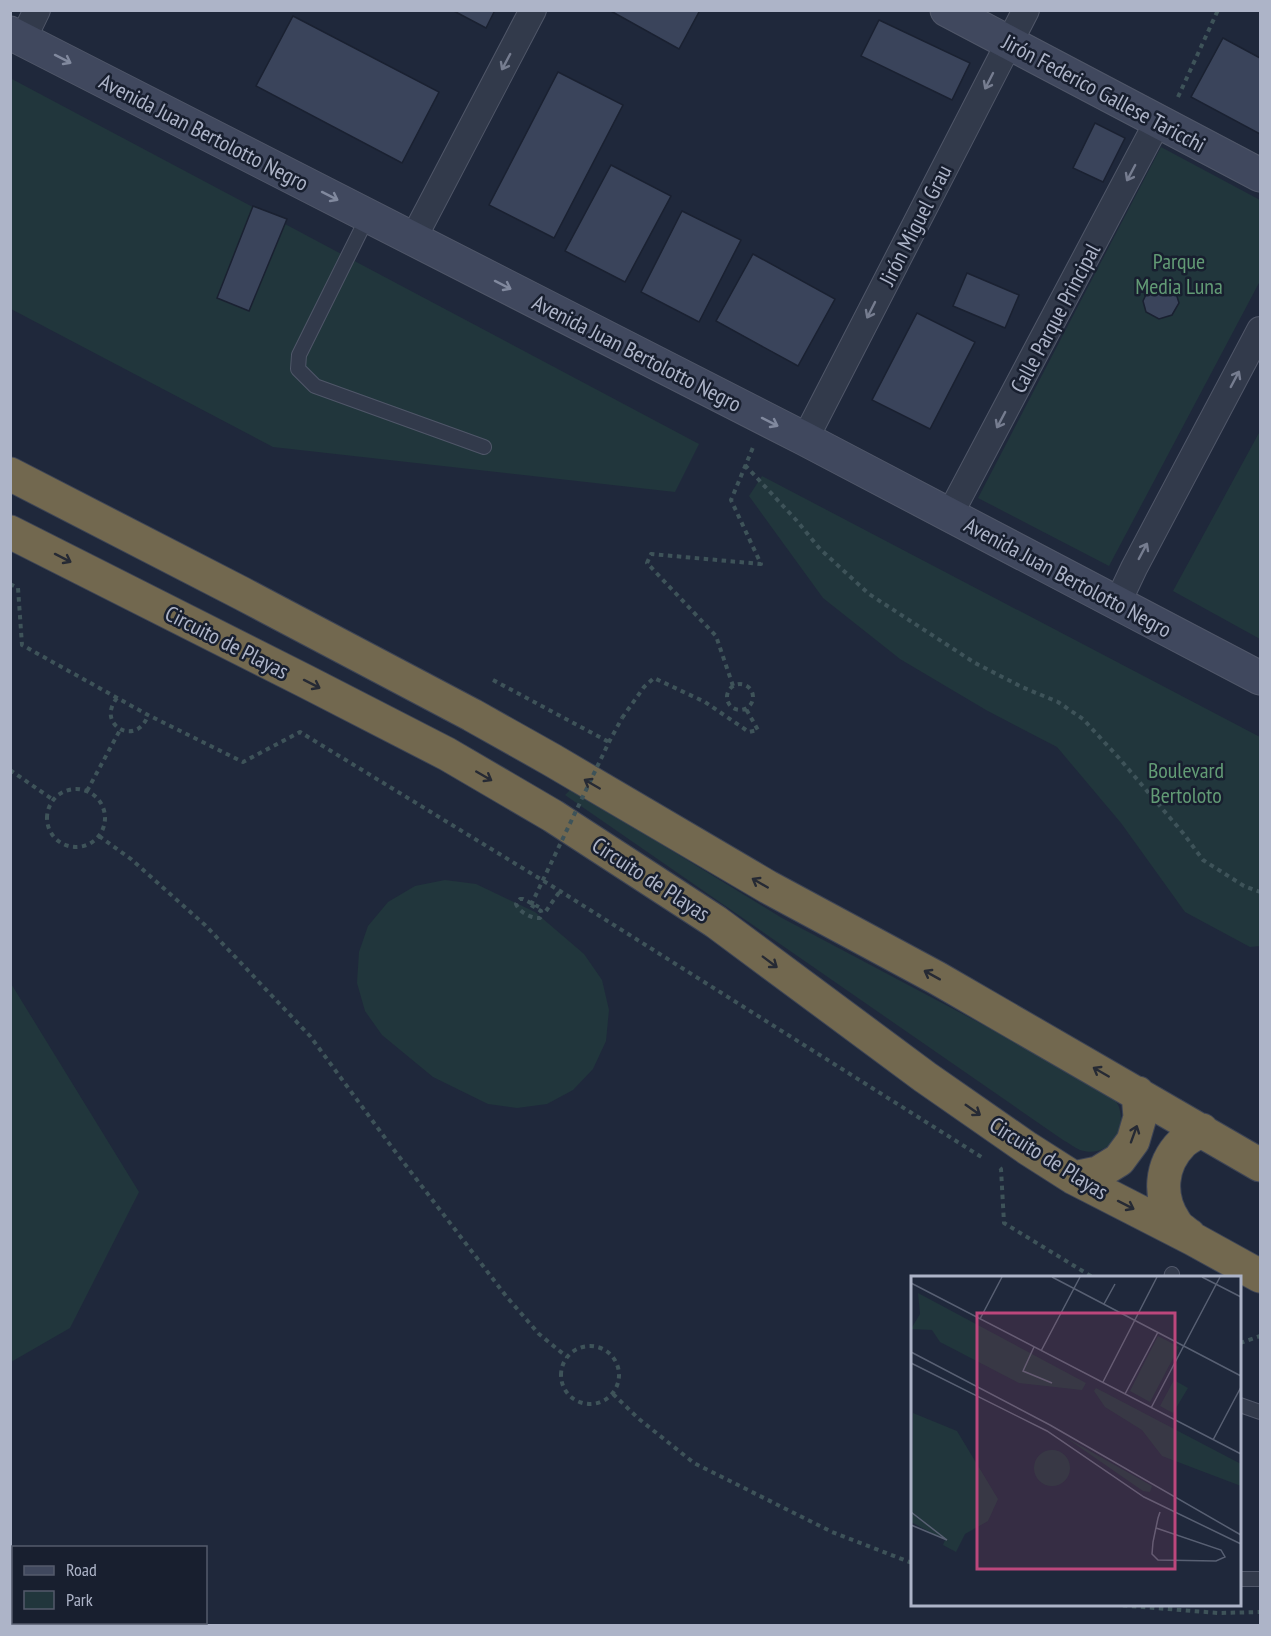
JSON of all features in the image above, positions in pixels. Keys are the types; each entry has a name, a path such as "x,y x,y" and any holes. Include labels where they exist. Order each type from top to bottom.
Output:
{"highway":[{"path":"10,474 241,593 552,760 768,887 937,978 1260,1165"},
{"name":"Circuito de Playas","path":"10,532 437,749 553,816 716,922 925,1077 1027,1148 1074,1178 1260,1276"},
{"path":"1074,1178 1098,1173 1119,1160 1133,1141 1140,1117 1138,1093"},
{"path":"1193,1239 1176,1224 1170,1214 1165,1204 1163,1182 1169,1160 1183,1142 1202,1130"}],"main road":[{"name":"Jirón Federico Gallese Taricchi","path":"947,10 1260,175"},
{"name":"Avenida Juan Bertolotto Negro","path":"17,36 805,439 1260,678"}],"street":[{"path":"17,36 37,10"},
{"path":"413,239 533,10"},
{"name":"Jirón Miguel Grau","path":"805,439 1026,10"},
{"name":"Calle Parque Principal","path":"950,514 1162,123"},
{"path":"1117,604 1260,330"}],"lane":[{"path":"369,216 298,355 298,369 315,386 484,447"},
{"path":"1241,1406 1260,1412"},
{"path":"1241,1579 1260,1579"}],"path":[{"path":"1162,123 1218,10"},
{"path":"733,686 716,636 647,564 651,554 761,564 731,500 752,447"},
{"path":"745,465 820,549 869,594 975,663 1058,702 1083,719 1176,825 1203,860 1244,886 1260,891"},
{"path":"10,584 18,588 22,645 148,715 243,762 300,732 560,891 1001,1169 1004,1223 1091,1276"},
{"path":"539,907 523,899 516,904 519,909 533,918 540,918 542,915 541,911 531,905 609,742 622,718 644,687 654,678 705,702 749,732 758,730 746,709"},
{"path":"493,680 609,742"},
{"path":"740,684 751,691 753,698 746,709 740,711 728,704 726,697 733,686 740,684"},
{"path":"117,698 110,710 110,717 120,729 134,731 141,728 148,715"},
{"path":"87,791 120,729"},
{"path":"10,770 52,799"},
{"path":"72,788 87,791 102,803 105,814 104,826 99,836 90,843 79,847 68,846 57,840 50,832 46,821 47,810 52,799 62,792 72,788"},
{"path":"99,836 131,859 205,926 310,1036 506,1296 539,1334 567,1357"},
{"path":"546,910 560,891"},
{"path":"1241,1341 1260,1336"},
{"path":"587,1346 599,1347 609,1353 616,1361 620,1372 619,1384 613,1394 605,1401 594,1404 582,1404 572,1398 561,1379 562,1367 567,1357 587,1346"},
{"path":"613,1394 639,1419 694,1463 832,1532 911,1563"},
{"path":"1118,1606 1218,1614 1260,1612"}],"green space":[{"path":"10,78 699,444 675,492 273,447 11,309"},
{"name":"Parque Media Luna","path":"1161,147 1260,200 1260,281 1109,566 978,498"},
{"path":"1260,431 1260,639 1173,591"},
{"name":"Boulevard Bertoloto","path":"762,476 1260,737 1260,946 1250,947 1185,912 1121,823 1057,747 986,710 900,659 823,598 749,496"},
{"path":"571,789 782,918 1104,1089 1119,1107 1121,1116 1118,1134 1107,1147 1090,1152 1080,1150 1063,1140 565,795"},
{"path":"445,880 476,884 535,912 584,954 602,980 609,1010 606,1041 593,1069 573,1090 547,1104 517,1108 488,1104 433,1077 382,1035 365,1011 357,983 359,952 368,926 388,902 415,886"},
{"path":"10,982 139,1192 70,1328 11,1362"}],"building":[{"path":"452,10 495,10 486,28"},
{"path":"609,10 700,10 679,49"},
{"path":"293,16 439,92 402,163 256,86"},
{"path":"879,20 970,63 952,100 861,56"},
{"path":"1223,38 1260,58 1260,134 1191,97"},
{"path":"558,72 623,105 554,238 489,205"},
{"path":"1095,123 1125,138 1103,182 1073,168"},
{"path":"611,165 671,196 625,282 565,251"},
{"path":"253,206 287,219 249,311 217,298"},
{"path":"682,211 741,240 699,322 641,292"},
{"path":"753,254 835,299 798,366 716,321"},
{"path":"967,273 1019,295 1005,328 953,306"},
{"path":"1162,283 1175,290 1179,303 1172,315 1159,319 1146,312 1143,301 1149,288"},
{"path":"917,313 975,342 930,429 872,400"}]}
